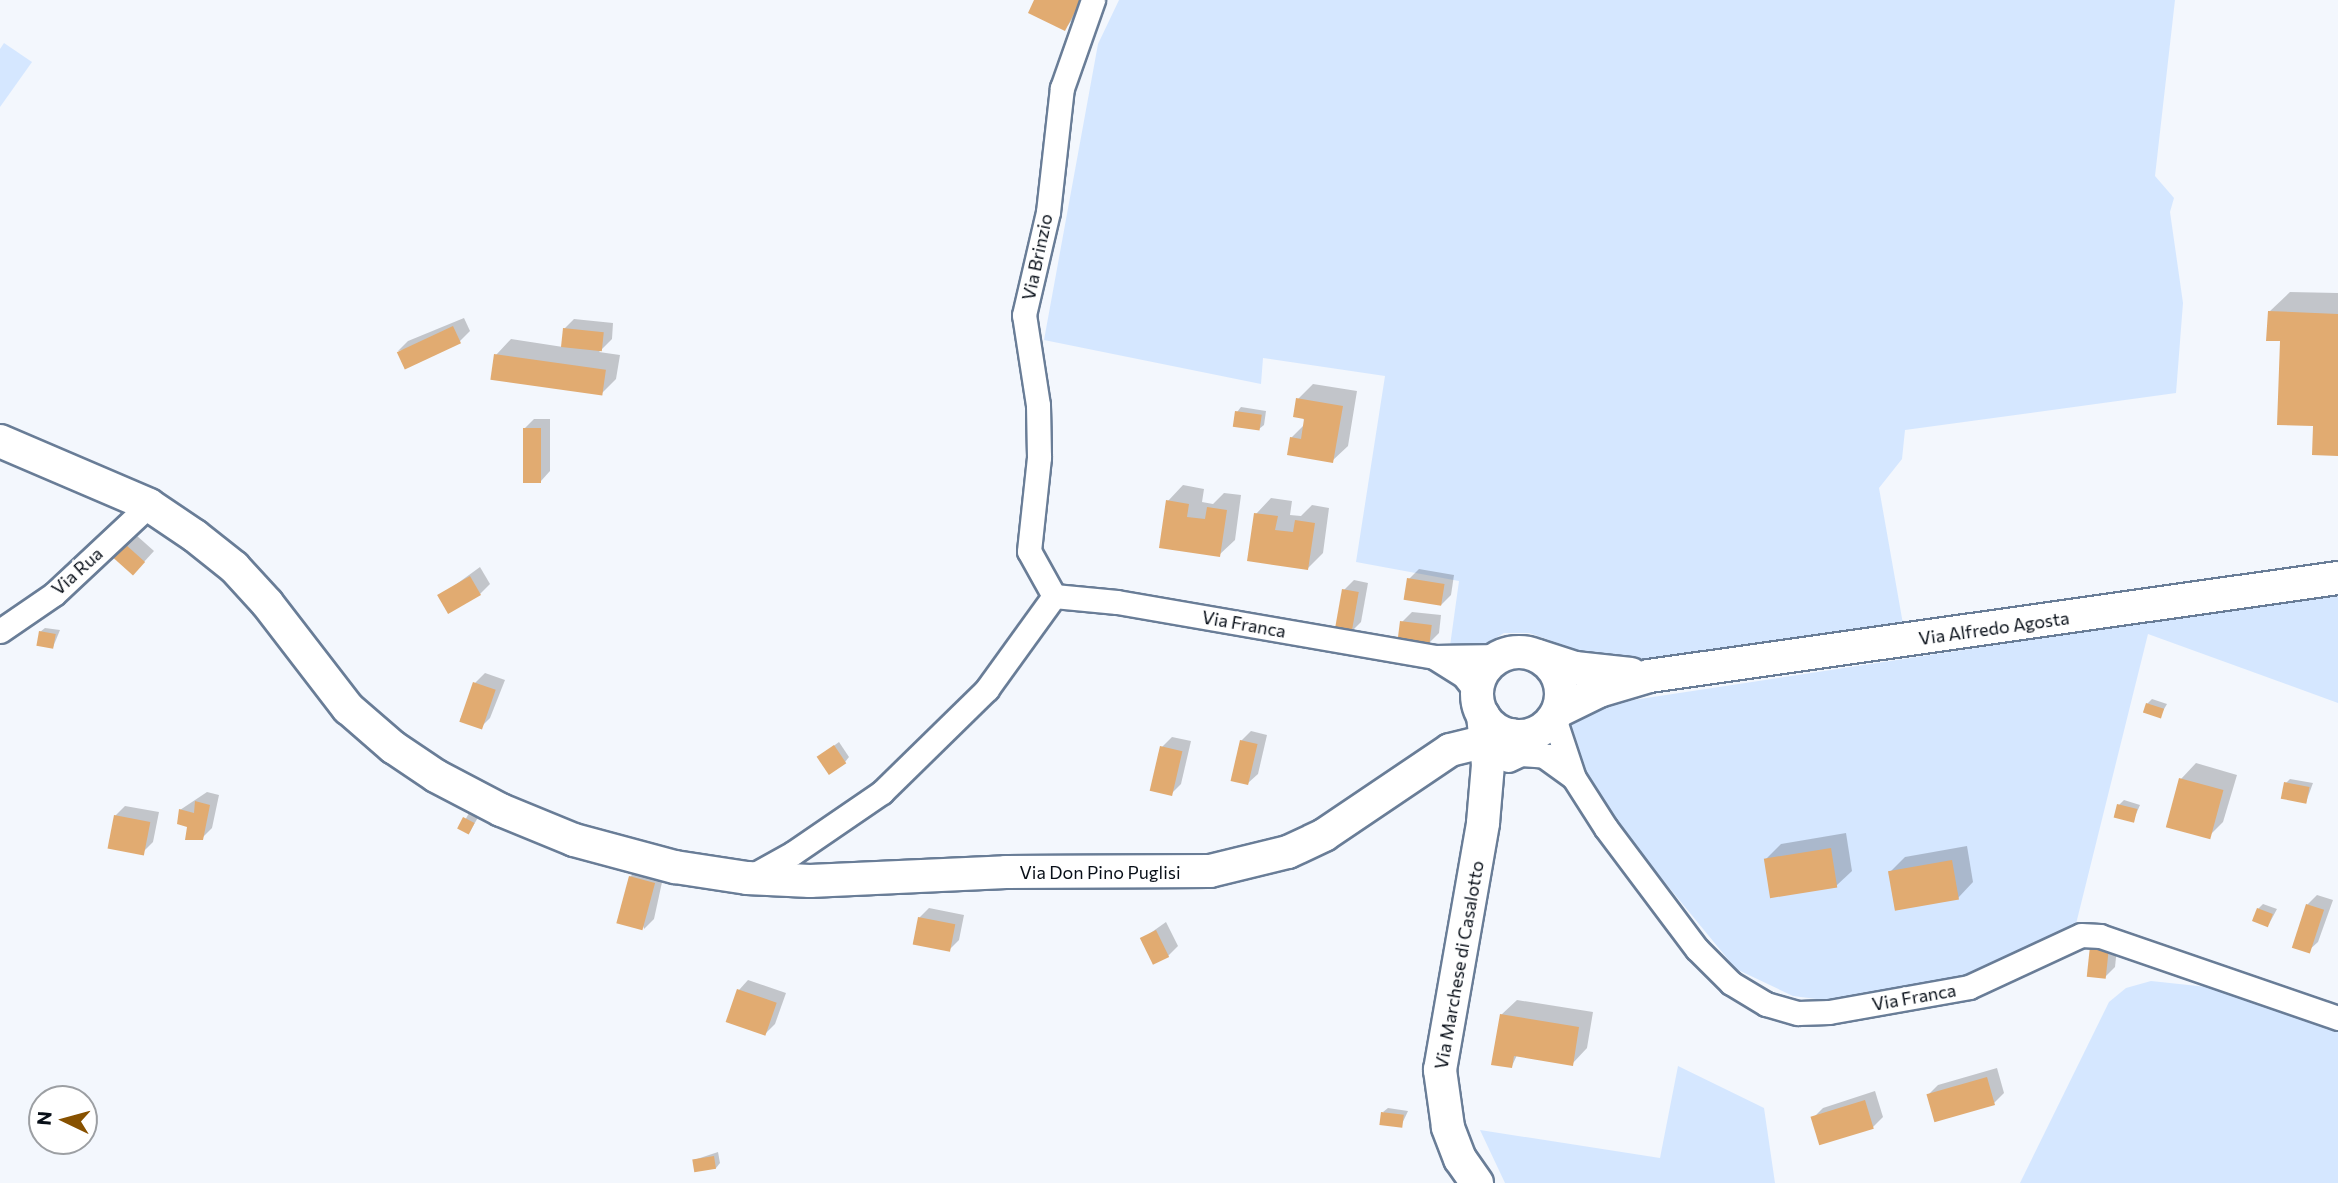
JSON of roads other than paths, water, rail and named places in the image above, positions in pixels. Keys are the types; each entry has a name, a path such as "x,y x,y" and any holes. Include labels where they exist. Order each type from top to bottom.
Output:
{"street":[{"name":"Via Brinzio","path":"1054,597 1029,551 1039,457 1038,405 1024,315 1048,212 1062,88 1094,0"},
{"name":"Via Don Pino Puglisi","path":"0,441 149,505 234,567 348,708 393,747 436,776 501,810 574,841 675,867 747,878 810,881 1006,872 1210,871 1254,863 1324,835 1424,764"},
{"name":"Via Rua","path":"0,631 54,594 149,505"},
{"name":"Via Alfredo Agosta","path":"1424,764 1450,750 1516,728 1599,691 1649,676 2338,578"},
{"name":"Via Franca","path":"1054,597 1117,602 1434,657"},
{"path":"747,878 793,853 882,792 987,689 1054,597"},
{"name":"Via Alfredo Agosta","path":"1502,656 1527,652 1596,672 1649,676"},
{"path":"1434,657 1502,656"},
{"path":"1502,656 1485,671 1516,728 1574,778"},
{"path":"1424,764 1459,728 1516,728 1561,686 1549,664 1538,656"},
{"path":"1434,657 1463,676 1516,728 1574,778"},
{"name":"Via Marchese di Casalotto","path":"1477,1183 1460,1159 1448,1127 1440,1070 1483,823 1516,728"},
{"name":"Via Franca","path":"1574,778 1698,948 1731,983 1766,1004 1798,1013 1829,1012 1969,987 2081,935 2100,936 2338,1018"}]}
